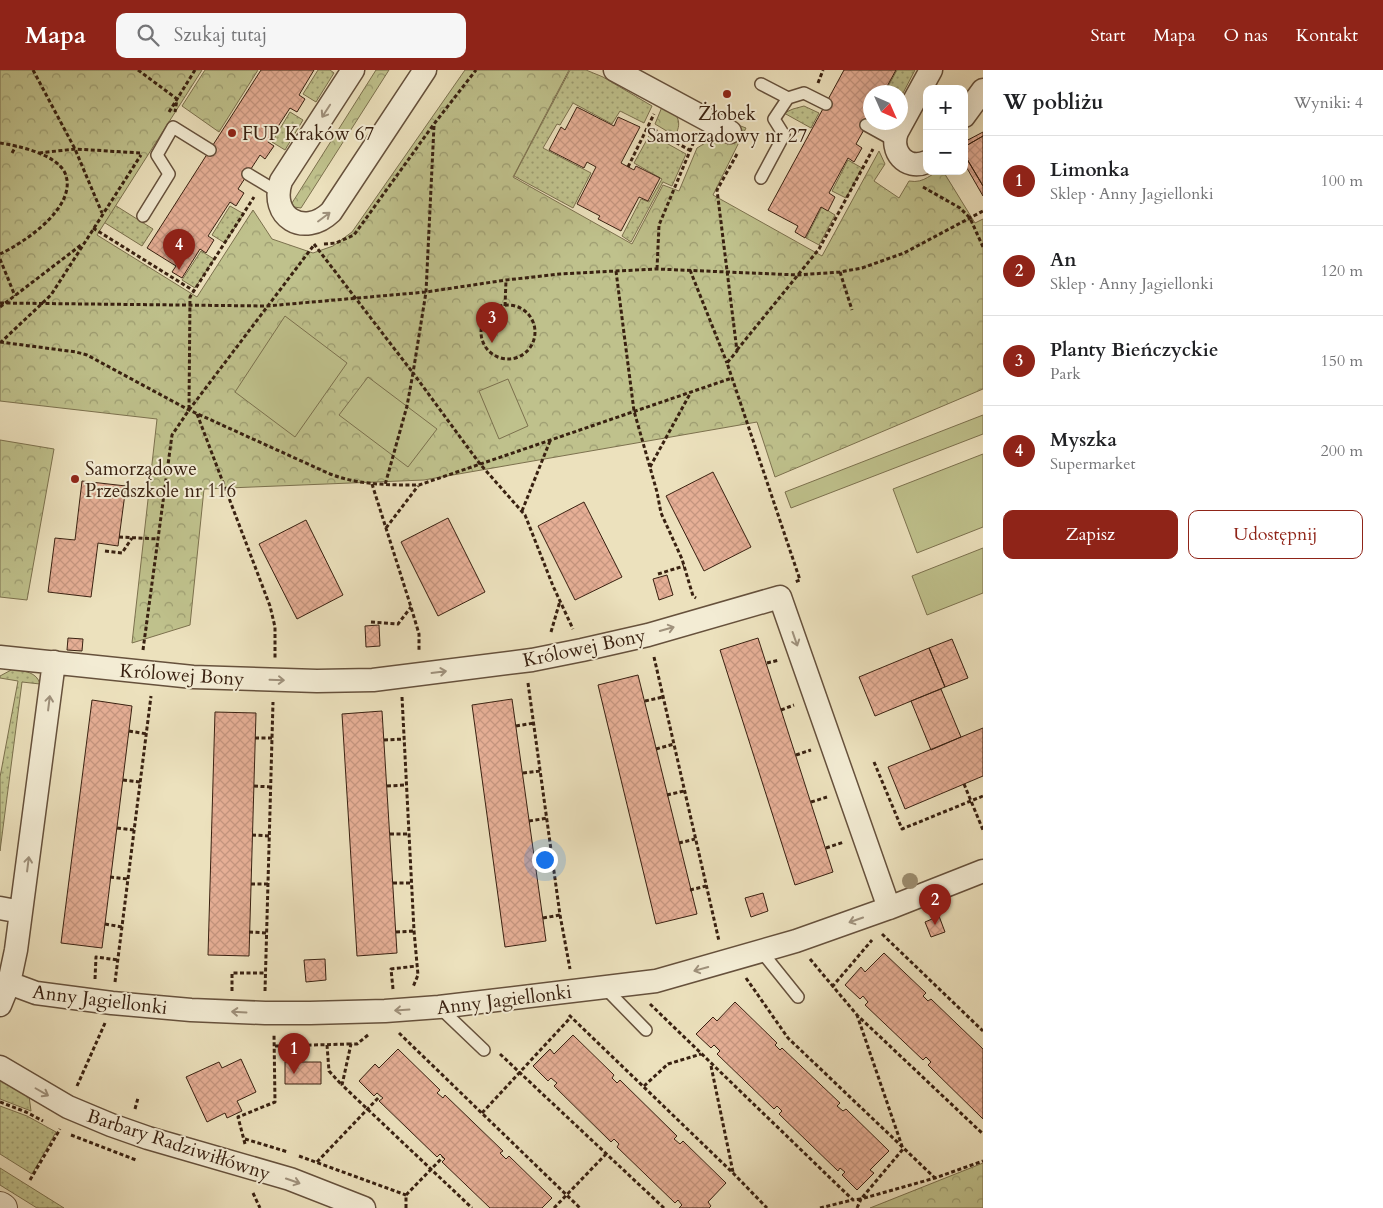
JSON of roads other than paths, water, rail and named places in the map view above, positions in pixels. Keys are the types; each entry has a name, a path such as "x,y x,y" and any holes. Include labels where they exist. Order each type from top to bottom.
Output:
{"street":[{"path":"353,70 281,181 271,187 281,209 287,217 296,222 305,224 315,223 324,219 330,212 425,70"},
{"path":"615,70 703,118 734,141"},
{"path":"917,162 897,152 888,137 898,132 931,70"},
{"path":"968,111 983,90"},
{"name":"Królowej Bony","path":"0,657 193,677 317,681 373,680 525,660 582,650 648,634 780,597 879,918"},
{"path":"0,1005 9,983 16,950 11,910 54,662"},
{"name":"Anny Jagiellonki","path":"9,983 36,993 112,1003 191,1010 270,1013 439,1007 656,981 879,918 983,871"},
{"name":"Barbary Radziwiłłówny","path":"0,1066 68,1106 111,1125 299,1183 364,1208"}],"lane":[{"path":"761,84 788,98"},
{"path":"761,178 784,135 774,119 788,98 804,93 826,104"},
{"path":"143,216 169,174 156,155 173,127 210,150"},
{"path":"875,130 888,137"},
{"path":"248,174 271,187"},
{"path":"762,951 798,997"},
{"path":"604,987 646,1030"},
{"path":"439,1007 484,1050"}],"place":[{"name":"Żłobek Samorządowy nr 27","path":"727,94"},
{"name":"FUP Kraków 67","path":"232,133"},
{"name":"Myszka","path":"179,270"},
{"name":"Planty Bieńczyckie","path":"492,343"},
{"name":"Samorządowe Przedszkole nr 116","path":"75,479"},
{"name":"An","path":"935,925"},
{"name":"Limonka","path":"294,1074"}]}
